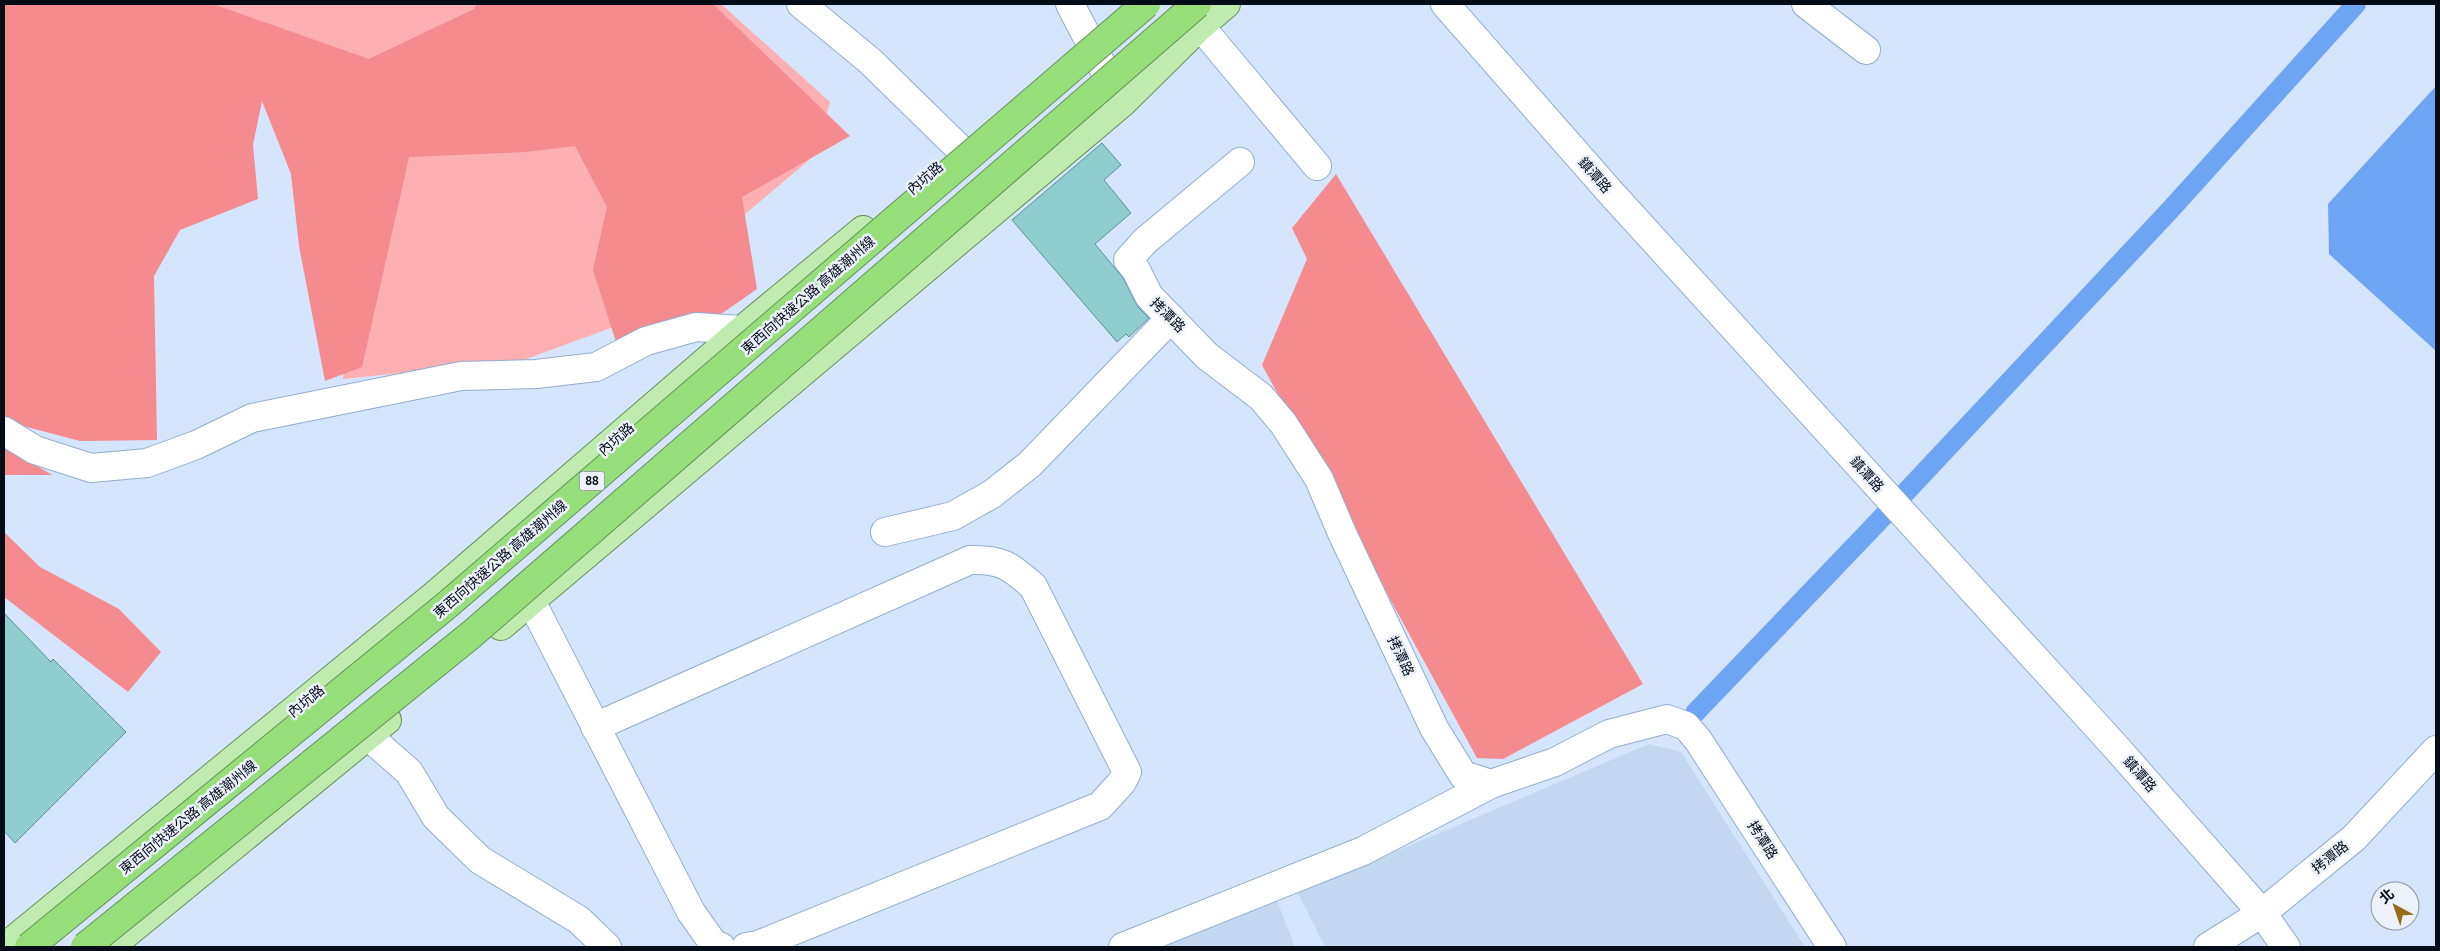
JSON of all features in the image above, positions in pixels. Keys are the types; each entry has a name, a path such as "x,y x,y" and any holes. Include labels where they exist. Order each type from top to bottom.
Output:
{"highway":[{"name":"東西向快速公路 高雄潮州線","path":"29,947 447,605 1146,4"},
{"path":"85,947 472,634 1198,15"}],"main road":[{"name":"內坑路","path":"4,947 436,594 742,330 1090,41 1131,4"},
{"path":"110,947 531,601 1122,103 1198,15 1226,4"}],"street":[{"path":"801,4 870,62 960,149"},
{"path":"1070,4 1122,103"},
{"name":"鎮潭路","path":"1446,4 1612,193 2114,744 2262,913 2286,947"},
{"path":"1806,4 1866,50"},
{"path":"1198,15 1317,166"},
{"name":"拷潭路","path":"1240,162 1145,241 1128,260 1136,270 1149,296 1208,356 1261,397 1283,423 1319,479 1342,533 1434,728 1463,775 1491,784 1555,762 1610,734 1667,719 1686,726 1698,740 1832,947"},
{"path":"885,532 953,516 992,494 1030,464 1171,318"},
{"path":"4,431 35,450 91,468 147,463 196,445 252,418 462,376 536,374 596,367 646,341 696,326 742,330"},
{"path":"595,727 970,560 992,559 1013,569 1032,586 1127,772 1122,782 1100,806 758,945 746,947"},
{"path":"531,601 691,912 712,944 720,947"},
{"path":"368,736 409,772 436,817 480,860 578,920 607,947"},
{"name":"拷潭路","path":"2208,947 2262,913 2354,838 2436,750"},
{"path":"1123,947 1363,851 1491,784"}],"shaded area":[{"path":"4,4 213,4 369,59 474,9 477,4 713,4 850,136 742,197 757,289 721,314 616,342 593,270 607,207 575,146 526,152 409,157 362,367 325,381 299,246 291,174 262,101 253,145 258,199 180,230 154,276 157,440 80,441 4,421"},
{"path":"178,4 721,4 830,102 814,156 744,215 703,294 521,361 343,379 353,215 348,106"},
{"path":"1336,174 1643,684 1503,759 1477,758 1262,365 1307,259 1292,228"},
{"path":"4,446 52,475 4,475"},
{"path":"4,532 40,567 119,609 161,652 128,692 4,597"},
{"path":"1649,744 1681,752 1805,947 1325,947 1298,893"},
{"path":"1276,898 1295,947 1160,947"}],"water":[{"path":"2436,86 2436,351 2329,254 2328,204"}],"building":[{"path":"1102,143 1121,165 1104,180 1131,213 1095,244 1123,278 1138,307 1149,318 1129,337 1126,334 1117,342 1012,220"},
{"path":"4,613 51,662 53,659 126,732 15,843 4,831"}],"waterway":[{"path":"1695,713 1875,525 2171,209 2356,4"}]}
